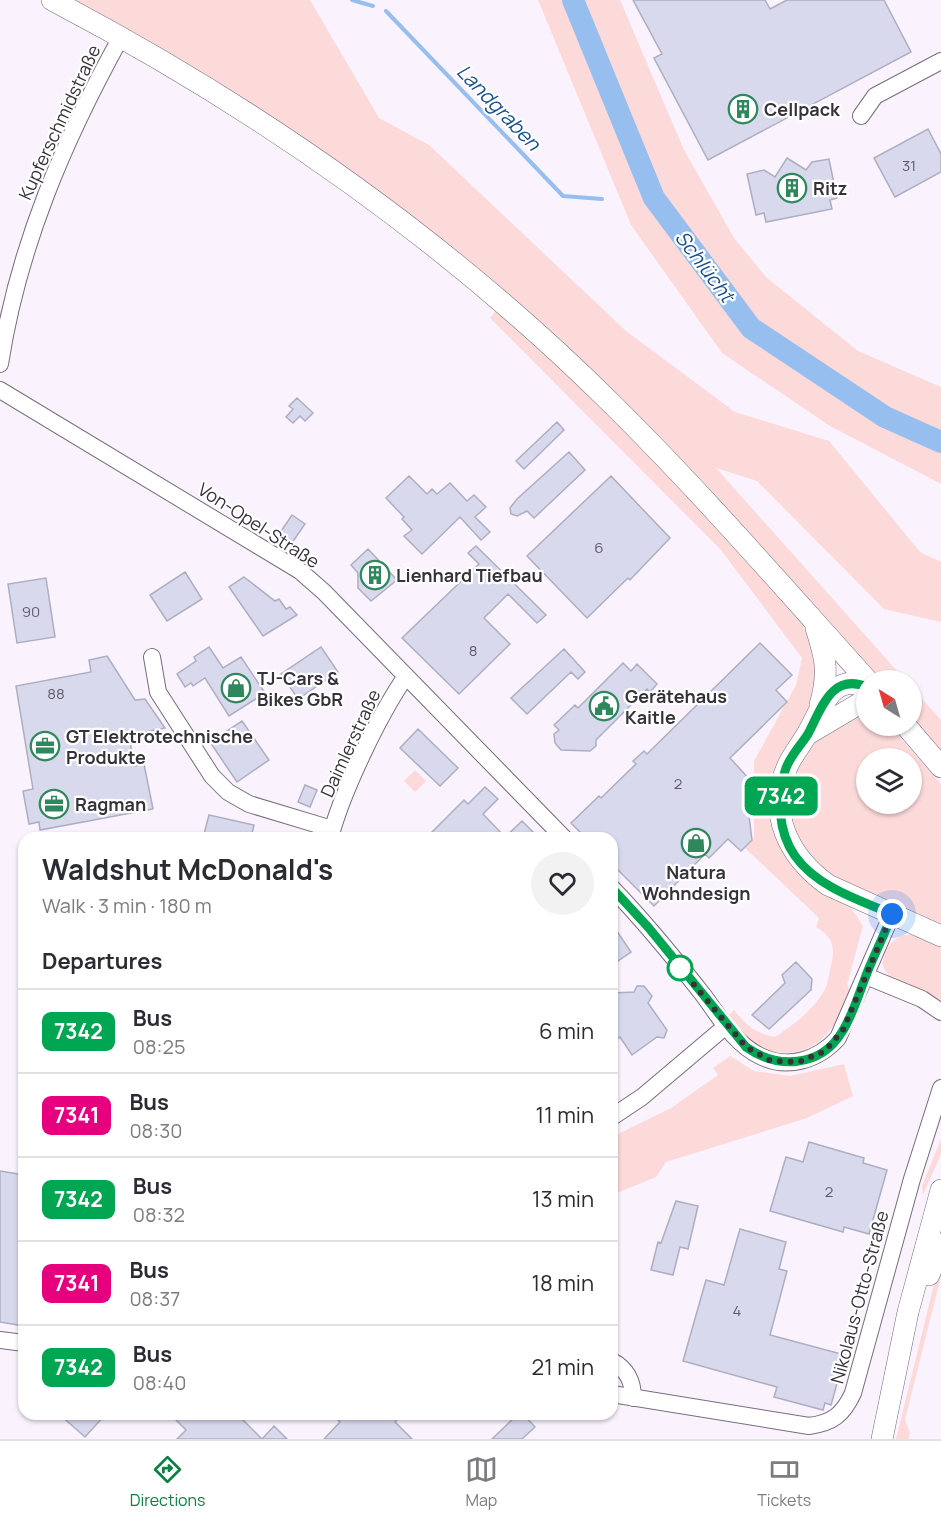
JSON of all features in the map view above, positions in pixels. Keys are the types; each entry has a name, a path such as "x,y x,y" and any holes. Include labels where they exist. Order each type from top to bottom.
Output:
{"main road":[{"path":"52,0 121,37 218,94 331,170 397,218 502,304 611,403 858,670"},
{"path":"813,619 826,659 827,675 818,709 808,734 786,768 780,809 784,832 795,856 812,874 828,885 941,936"},
{"path":"818,709 841,686 856,682"},
{"path":"808,734 856,706"},
{"path":"915,736 941,767"},
{"path":"882,1439 908,1312 941,1190"},
{"path":"908,1312 929,1274 941,1244"}],"street":[{"name":"Kupferschmidstraße","path":"0,364 19,272 46,190 73,130 121,37"},
{"path":"861,116 875,96 941,61"},
{"name":"Von-Opel-Straße","path":"0,390 300,571 558,832"},
{"name":"Daimlerstraße","path":"152,657 158,692 212,776 228,792 249,804 326,832"},
{"name":"Daimlerstraße","path":"332,832 362,759 392,698 406,676"},
{"path":"618,894 648,927 726,1026 746,1047 762,1058 780,1062 808,1059 825,1051 838,1038 892,914"},
{"path":"866,976 922,999 941,1012"},
{"path":"618,1113 642,1097 726,1026"},
{"name":"Nikolaus-Otto-Straße","path":"618,1395 809,1426 825,1424 836,1419 847,1408 853,1393 905,1202 941,1088"},
{"path":"0,1340 18,1342"},
{"path":"618,1365 630,1377 633,1398"}],"shaded area":[{"path":"69,0 310,0 379,118 429,145 626,331 735,412 829,441 920,552 941,562 941,622 884,609 757,481 716,468 896,670 868,670 801,592 506,297"},
{"path":"538,0 620,0 684,150 734,238 766,277 858,351 941,387 941,484 830,426 722,353 631,225"},
{"path":"498,308 663,466 802,623 816,656 816,695 775,778 808,881 851,908 863,926 847,985 851,991 831,1029 822,1039 805,1049 786,1053 767,1050 749,1040 728,1016 734,1010 752,1028 762,1034 775,1037 797,1021 818,1000 827,984 832,961 831,941 816,927 819,918 745,848 754,838 754,761 796,685 802,658 721,550 490,318"},
{"path":"922,699 941,720 941,753 922,731"},
{"path":"856,716 856,736 899,736 909,748 856,748 856,814 922,814 922,762 941,784 941,925 855,888 819,868 793,834 788,797 798,763 825,731"},
{"path":"415,770 426,781 415,792 404,781"},
{"path":"904,935 916,935 941,946 941,1003 903,985 887,973 883,965 885,951 891,943"},
{"path":"730,1056 754,1071 790,1076 844,1064 853,1096 807,1118 666,1162 656,1177 618,1193 618,1134 671,1108 718,1075 713,1068"},
{"path":"941,1139 941,1154 923,1195 922,1186"},
{"path":"941,1256 941,1276 905,1420 910,1433 908,1439 896,1439"}],"building":[{"name":"Cellpack","path":"633,0 765,0 770,9 787,0 884,0 911,52 708,160 654,58 662,54"},
{"path":"928,129 941,154 941,172 895,197 874,158"},
{"name":"Ritz","path":"787,158 806,170 812,162 829,159 837,198 830,200 832,209 766,222 764,213 756,215 747,174 764,170 775,177"},
{"path":"297,398 313,413 305,421 300,416 293,423 286,417 293,409 289,406"},
{"path":"557,422 564,430 524,469 516,461"},
{"path":"569,452 585,470 534,518 527,511 517,516 511,514 510,508 517,499"},
{"path":"409,476 427,494 432,489 437,494 450,483 467,501 474,495 486,507 475,517 490,532 481,540 460,517 422,554 404,536 412,530 402,519 404,517 386,498"},
{"path":"611,476 670,538 630,580 628,578 587,618 527,556"},
{"path":"292,515 305,524 292,543 279,534"},
{"path":"476,546 546,615 537,623 508,594 484,618 510,644 459,694 402,638 479,564 468,553"},
{"name":"Lienhard Tiefbau","path":"368,549 397,580 371,601 358,588 358,573 351,565"},
{"path":"185,572 202,599 167,621 150,595"},
{"path":"244,577 275,601 279,599 286,609 290,607 297,615 263,636 229,587"},
{"path":"46,578 55,637 17,643 8,584"},
{"path":"760,643 792,675 776,690 787,702 730,758 751,781 749,816 752,840 741,851 728,839 709,858 705,854 654,906 618,870 618,832 580,832 571,823 636,764 633,761 644,751 647,754"},
{"name":"TJ-Cars & Bikes GbR","path":"209,647 223,668 241,657 265,693 229,716 205,678 193,686 191,683 185,687 177,674 196,661 194,657"},
{"path":"321,647 338,672 298,699 281,674"},
{"path":"564,649 585,672 578,679 571,672 527,714 511,698"},
{"path":"107,656 135,700 145,699 165,728 129,735 134,766 144,764 153,809 40,830 39,822 29,824 23,791 33,789 16,686 91,672 89,660"},
{"name":"Gerätehaus Kaitle","path":"623,663 631,671 637,664 657,684 650,692 647,689 596,740 596,746 590,751 561,750 555,743 554,734 559,730 554,725 575,705 578,708"},
{"path":"242,721 269,760 237,782 210,742"},
{"path":"418,729 458,768 440,786 400,748"},
{"path":"305,785 317,790 310,807 298,802"},
{"path":"485,787 498,799 483,814 500,832 432,832 464,800 468,804"},
{"path":"209,815 254,825 252,832 205,832"},
{"path":"522,821 533,832 510,832"},
{"path":"618,933 631,952 618,961"},
{"path":"796,962 812,979 811,990 769,1029 752,1015 785,983 782,975"},
{"path":"637,986 644,986 652,996 648,1003 667,1030 664,1038 657,1037 632,1055 620,1037 618,1038 618,993 634,992"},
{"path":"809,1142 864,1158 863,1163 887,1170 869,1234 844,1227 843,1232 770,1211 786,1157 803,1162"},
{"path":"0,1171 18,1174 18,1325 0,1322"},
{"path":"676,1201 698,1206 688,1249 680,1247 673,1275 651,1270 658,1242 661,1243"},
{"path":"740,1229 786,1242 779,1269 787,1271 770,1335 845,1355 831,1405 825,1403 823,1410 774,1397 777,1387 683,1361 706,1280 724,1285"},
{"path":"66,1420 101,1420 85,1437"},
{"path":"176,1420 243,1420 262,1439 177,1439 186,1430"},
{"path":"338,1420 397,1420 395,1422 412,1439 324,1439 340,1422"},
{"path":"512,1420 529,1420 535,1427 522,1439 492,1439"},
{"path":"274,1426 287,1439 262,1439"}],"waterway":[{"name":"Landgraben","path":"352,0 373,6"},
{"name":"Schlücht","path":"573,0 654,198 751,328 885,417 941,442"},
{"name":"Landgraben","path":"386,11 563,196 602,199"}],"bus line":[{"name":"7342","path":"618,894 648,927 734,1035 754,1053 771,1061 790,1063 817,1056 832,1045 847,1022 892,914 828,885 812,874 795,856 784,832 780,809 786,768 808,734 818,709 841,686 856,682"}],"place":[{"name":"Cellpack","path":"743,109"},
{"name":"Ritz","path":"792,188"},
{"name":"Lienhard Tiefbau","path":"375,575"},
{"name":"TJ-Cars & Bikes GbR","path":"236,688"},
{"name":"Gerätehaus Kaitle","path":"604,706"},
{"name":"GT Elektrotechnische Produkte","path":"45,746"},
{"name":"Ragman","path":"54,804"},
{"name":"Natura Wohndesign","path":"696,843"}],"route":[{"path":"680,968 679,966 746,1047 771,1061 799,1062 817,1056 838,1038 847,1022 892,914"}]}
